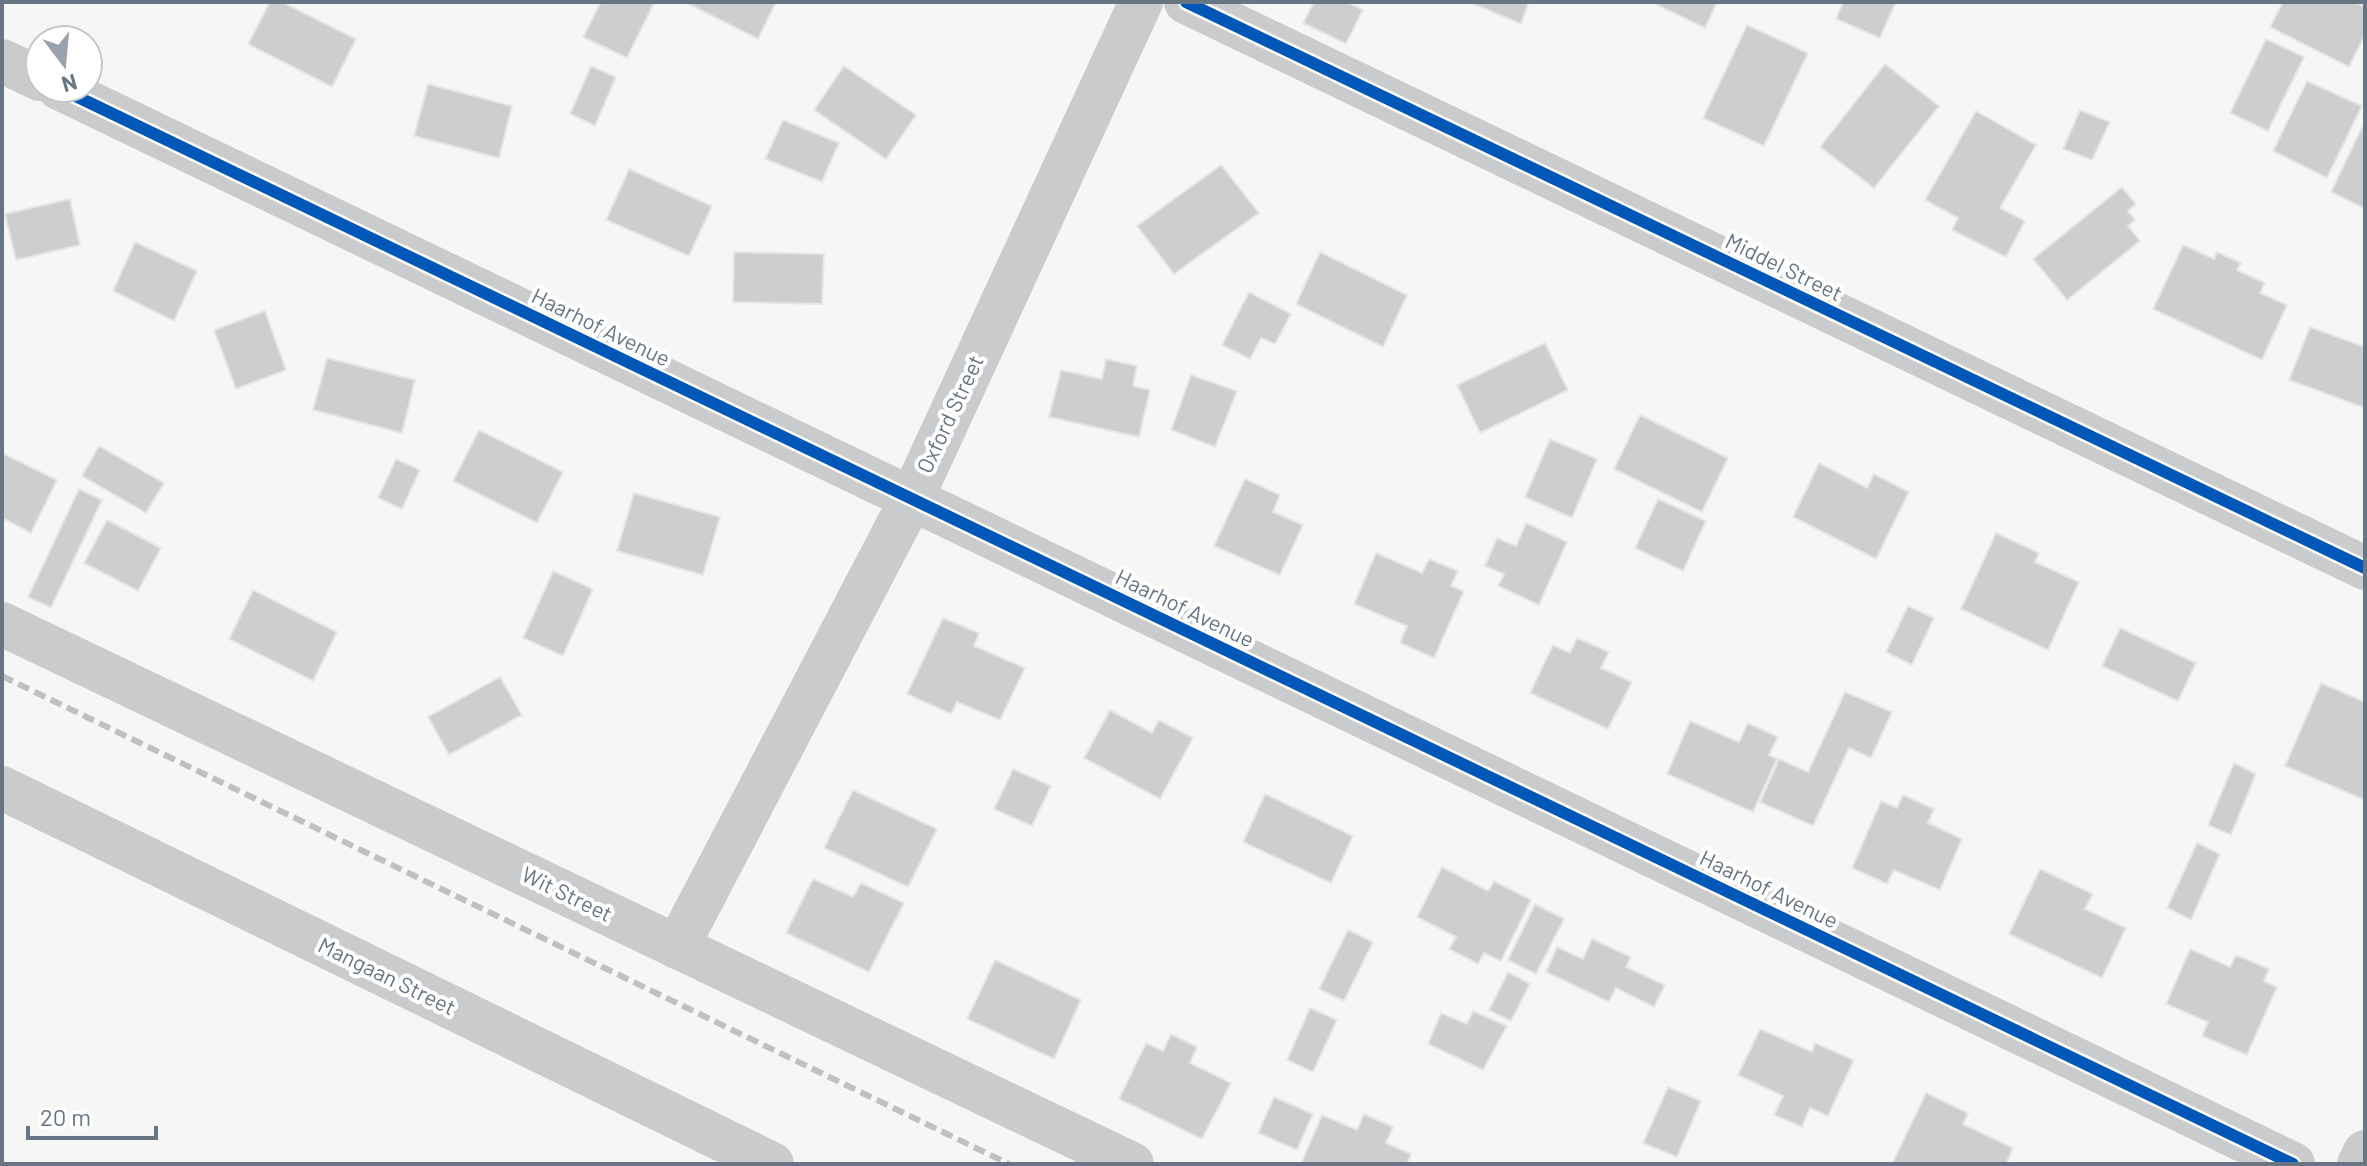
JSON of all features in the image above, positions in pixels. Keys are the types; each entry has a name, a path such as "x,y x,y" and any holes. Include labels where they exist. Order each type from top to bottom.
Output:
{"street":[{"name":"Oxford Street","path":"677,947 912,498 1141,2"},
{"name":"Middel Street","path":"1186,2 2365,568"},
{"path":"2,61 24,71"},
{"name":"Haarhof Avenue","path":"92,104 2293,1164"},
{"name":"Wit Street","path":"2,624 1132,1164"},
{"name":"Mangaan Street","path":"2,788 772,1164"},
{"path":"2359,1164 2365,1152"}],"building":[{"path":"270,2 282,2 356,39 332,87 248,44"},
{"path":"601,2 654,3 627,58 583,37"},
{"path":"685,2 776,2 758,39"},
{"path":"1314,2 1347,2 1363,10 1346,44 1303,23"},
{"path":"1469,2 1529,2 1521,24"},
{"path":"1651,2 1717,2 1705,28"},
{"path":"1843,2 1896,2 1880,38 1836,19"},
{"path":"2283,2 2355,2 2365,7 2365,35 2349,67 2270,27"},
{"path":"1747,25 1808,53 1764,146 1703,118"},
{"path":"2266,39 2304,57 2268,131 2230,113"},
{"path":"1885,64 1939,106 1874,188 1820,147"},
{"path":"591,66 616,77 595,126 570,114"},
{"path":"844,66 916,115 886,159 814,110"},
{"path":"2307,81 2362,106 2327,178 2273,151"},
{"path":"428,84 512,106 499,158 414,136"},
{"path":"2080,110 2110,122 2092,160 2063,149"},
{"path":"1976,111 2036,145 2000,208 2025,221 2006,257 1952,230 1958,218 1925,200"},
{"path":"783,120 839,143 822,182 765,159"},
{"path":"2365,121 2365,209 2331,192"},
{"path":"1221,165 1259,213 1174,274 1137,226"},
{"path":"629,169 712,206 689,256 606,220"},
{"path":"2122,187 2136,204 2128,211 2135,220 2128,226 2140,241 2067,300 2033,259"},
{"path":"70,199 80,245 16,260 5,214"},
{"path":"135,242 197,271 174,321 113,291"},
{"path":"2183,245 2214,259 2217,252 2241,263 2237,270 2265,283 2260,293 2287,305 2262,360 2153,309"},
{"path":"734,252 824,254 822,304 733,302"},
{"path":"1320,252 1407,295 1383,347 1296,304"},
{"path":"1249,292 1291,314 1275,344 1261,338 1250,359 1222,345"},
{"path":"265,311 286,370 236,389 214,330"},
{"path":"2310,327 2365,347 2365,408 2289,380"},
{"path":"1545,343 1568,390 1480,433 1457,385"},
{"path":"327,358 415,380 402,433 313,410"},
{"path":"1106,359 1137,366 1133,386 1150,390 1139,437 1049,417 1061,370 1102,379"},
{"path":"1191,375 1237,391 1215,447 1171,430"},
{"path":"1640,415 1728,458 1702,512 1614,469"},
{"path":"479,430 563,472 537,523 453,481"},
{"path":"1550,439 1597,459 1572,518 1525,497"},
{"path":"99,446 164,483 146,513 82,476"},
{"path":"2,453 57,480 31,533 2,518"},
{"path":"396,459 420,470 402,509 378,498"},
{"path":"1819,463 1867,488 1874,474 1909,492 1876,559 1793,517"},
{"path":"1245,479 1280,495 1273,512 1303,525 1280,575 1214,546"},
{"path":"79,489 102,500 51,608 28,597"},
{"path":"634,493 720,517 703,575 617,551"},
{"path":"1658,499 1706,521 1683,571 1635,548"},
{"path":"107,520 161,548 138,591 84,563"},
{"path":"1526,523 1567,542 1539,605 1498,586 1504,574 1485,566 1497,538 1516,546"},
{"path":"1996,533 2039,553 2035,562 2079,582 2048,650 1961,609"},
{"path":"1376,553 1422,573 1429,559 1458,571 1451,586 1464,591 1434,658 1400,643 1407,626 1354,604"},
{"path":"553,571 593,589 563,656 523,638"},
{"path":"253,590 337,632 313,681 229,639"},
{"path":"1908,606 1934,618 1912,665 1886,652"},
{"path":"943,618 979,633 974,646 1025,668 1000,720 957,702 951,714 907,694"},
{"path":"2120,628 2196,663 2178,701 2102,666"},
{"path":"1577,638 1609,652 1601,668 1632,682 1608,729 1530,693 1553,645 1570,653"},
{"path":"500,677 522,715 449,755 428,717"},
{"path":"2321,683 2365,702 2365,800 2285,766"},
{"path":"1845,692 1892,712 1871,758 1849,748 1813,826 1760,802 1779,759 1808,772"},
{"path":"1110,710 1152,733 1159,720 1193,738 1160,799 1084,758"},
{"path":"1690,721 1739,742 1748,723 1778,737 1769,755 1777,759 1753,812 1667,774"},
{"path":"2234,763 2256,774 2231,835 2208,825"},
{"path":"1013,769 1051,786 1032,826 994,809"},
{"path":"853,790 937,829 908,887 824,848"},
{"path":"1265,794 1353,836 1331,883 1243,842"},
{"path":"1903,795 1934,809 1928,823 1962,839 1940,890 1894,870 1887,884 1852,868 1881,801 1897,808"},
{"path":"2197,843 2220,854 2191,920 2167,908"},
{"path":"1442,867 1488,891 1494,881 1531,900 1501,961 1484,953 1478,964 1449,949 1456,937 1417,917"},
{"path":"2040,869 2093,894 2085,909 2126,928 2102,978 2009,934"},
{"path":"813,879 853,897 861,883 904,903 869,972 786,933"},
{"path":"1535,904 1564,919 1536,974 1508,960"},
{"path":"1348,930 1373,942 1344,1001 1319,989"},
{"path":"1592,939 1631,957 1626,967 1665,985 1654,1007 1616,988 1609,1002 1546,972 1557,947 1583,959"},
{"path":"2190,949 2230,967 2236,955 2269,969 2264,981 2277,987 2247,1055 2202,1036 2208,1022 2166,1004"},
{"path":"995,960 1081,1000 1054,1059 967,1019"},
{"path":"1508,972 1530,984 1511,1021 1489,1010"},
{"path":"1310,1008 1337,1020 1313,1072 1287,1060"},
{"path":"1473,1011 1507,1026 1483,1070 1428,1044 1441,1013 1467,1024"},
{"path":"1760,1029 1812,1052 1815,1043 1854,1060 1828,1116 1810,1108 1802,1127 1774,1115 1783,1096 1738,1075"},
{"path":"1171,1034 1197,1047 1190,1063 1231,1083 1202,1139 1119,1099 1146,1043 1163,1051"},
{"path":"1668,1087 1701,1101 1677,1157 1643,1143"},
{"path":"1926,1093 1968,1113 1963,1124 2013,1148 2006,1164 1892,1164"},
{"path":"1274,1097 1313,1114 1297,1150 1258,1133"},
{"path":"1364,1114 1393,1127 1386,1143 1411,1154 1407,1164 1301,1164 1322,1115 1357,1130"}],"railway":[{"path":"2,676 1009,1164"}],"cycle path":[{"path":"1186,2 2365,568"},
{"path":"92,104 2293,1164"}]}
